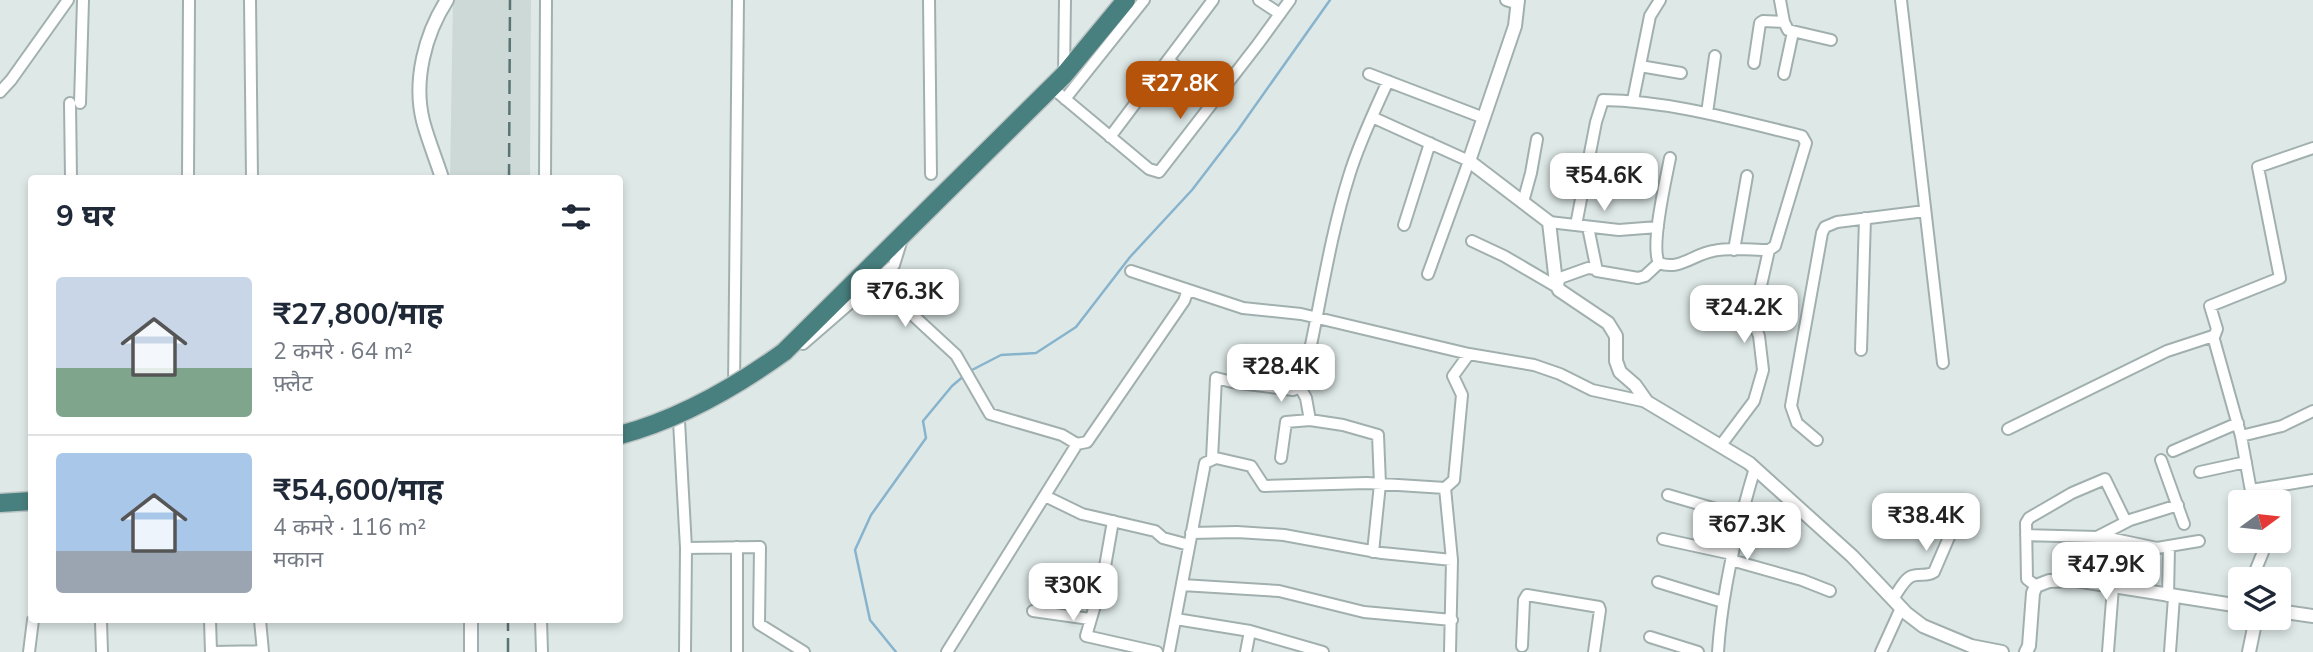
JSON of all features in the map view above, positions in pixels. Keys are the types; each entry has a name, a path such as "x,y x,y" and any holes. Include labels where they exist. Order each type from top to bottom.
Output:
{"highway":[{"path":"623,434 696,406 755,373 789,347 1060,87 1126,0"},
{"path":"0,492 28,490"},
{"path":"0,503 28,501"}],"street":[{"path":"0,92 68,0"},
{"path":"71,175 83,0"},
{"path":"188,175 189,0"},
{"path":"250,0 252,175"},
{"path":"441,175 423,119 419,84 434,20 447,0"},
{"path":"545,175 546,0"},
{"path":"734,393 738,0"},
{"path":"929,0 931,174"},
{"path":"1065,0 1060,87 1110,137 1149,169 1159,172 1290,0"},
{"path":"1060,87 1144,0"},
{"path":"1110,137 1213,0"},
{"path":"1259,0 1280,14"},
{"path":"1633,100 1650,16 1660,0"},
{"path":"1780,0 1788,30 1831,40"},
{"path":"1901,0 1943,363"},
{"path":"1428,274 1515,26 1514,1"},
{"path":"1754,63 1760,23 1784,22"},
{"path":"1784,74 1793,32"},
{"path":"1707,113 1716,56"},
{"path":"1168,60 1217,98"},
{"path":"1640,66 1681,73"},
{"path":"1369,74 1484,118"},
{"path":"1212,459 1216,378 1293,390 1303,382 1344,193 1388,81"},
{"path":"1576,225 1596,122 1603,100 1633,100 1707,113 1802,136 1805,139 1806,144 1775,246 1769,250 1712,251 1685,263 1659,263"},
{"path":"1372,117 1469,161 1549,222 1619,230 1658,227"},
{"path":"1522,202 1537,139"},
{"path":"1404,225 1430,143"},
{"path":"2313,148 2258,167 2280,278 2210,306 2217,329 2214,337 2242,436 2251,490 2313,480"},
{"path":"1659,263 1656,255 1658,227 1670,158"},
{"path":"1734,250 1747,177"},
{"path":"1817,440 1797,423 1791,406 1822,233 1830,224 1925,211"},
{"path":"1861,350 1865,218"},
{"path":"1549,222 1557,287"},
{"path":"1588,227 1596,269"},
{"path":"623,441 680,421 734,393 787,358 894,265 902,237"},
{"path":"1472,241 1557,287 1608,323 1616,336 1616,362 1620,372 1636,385 1647,402"},
{"path":"1721,445 1754,401 1763,370 1759,336 1753,321 1769,250"},
{"path":"1557,287 1560,278 1588,268 1638,278 1645,276 1659,263"},
{"path":"1131,271 1243,308 1318,318 1469,354 1534,365 1592,390 1647,402 1755,468 1923,625 1972,646 2001,652"},
{"path":"876,281 956,355 990,414 1062,435 1077,444 1087,442 1184,301 1188,290"},
{"path":"2008,429 2167,351 2210,336 2214,337"},
{"path":"1169,652 1205,463 1212,459 1251,466 1264,486 1323,482 1444,488 1454,480 1462,395 1453,376 1469,354"},
{"path":"1300,387 1306,398 1310,421"},
{"path":"2242,436 2282,426 2313,411"},
{"path":"680,421 686,548 684,652"},
{"path":"1281,458 1286,422 1310,421 1343,425 1378,435 1380,484 1373,552"},
{"path":"2173,451 2238,423"},
{"path":"947,652 1077,444"},
{"path":"2161,460 2184,524"},
{"path":"2200,471 2246,462"},
{"path":"1718,652 1723,603 1732,557 1755,468"},
{"path":"2036,586 2027,579 2026,523 2029,518 2101,479 2107,481 2126,522"},
{"path":"1444,488 1452,560 1450,652"},
{"path":"1668,495 1741,516"},
{"path":"1045,496 1082,514 1155,531 1163,538 1190,539 1237,532 1270,534 1373,552 1452,560"},
{"path":"1881,652 1908,579 1915,575 1928,576 1934,572 1965,500"},
{"path":"2100,536 2126,522 2178,505"},
{"path":"1114,521 1103,578 1086,634 1087,637 1157,652"},
{"path":"2026,535 2100,536 2150,547 2169,547 2199,541"},
{"path":"2100,536 2113,587 2108,652"},
{"path":"1663,539 1732,557 1830,591"},
{"path":"737,547 737,652"},
{"path":"2169,547 2170,652"},
{"path":"686,548 760,549 759,624"},
{"path":"2026,652 2029,646 2033,593 2036,586 2049,581 2076,580 2228,604"},
{"path":"1658,582 1723,603"},
{"path":"1182,585 1279,591 1364,612 1452,620"},
{"path":"1522,646 1524,600 1527,595 1599,607 1601,610 1594,652"},
{"path":"1033,611 1090,619"},
{"path":"2291,613 2313,616"},
{"path":"1176,619 1250,631 1323,652"},
{"path":"29,652 33,623"},
{"path":"101,623 102,652"},
{"path":"210,623 211,652 263,652 260,623"},
{"path":"471,623 471,652"},
{"path":"541,623 542,652"},
{"path":"737,624 759,624 804,652"},
{"path":"2249,652 2254,630"},
{"path":"1246,652 1250,631"},
{"path":"1650,637 1698,652"}],"shaded area":[{"path":"453,0 531,0 530,175 450,175"}],"waterway":[{"path":"970,371 1001,355 1036,353 1076,327 1130,257 1192,190 1330,0"},
{"path":"896,652 870,620 855,550 871,515 926,438 923,421 952,386 965,375"}],"railway":[{"path":"509,175 510,0"},
{"path":"508,623 508,652"}]}
